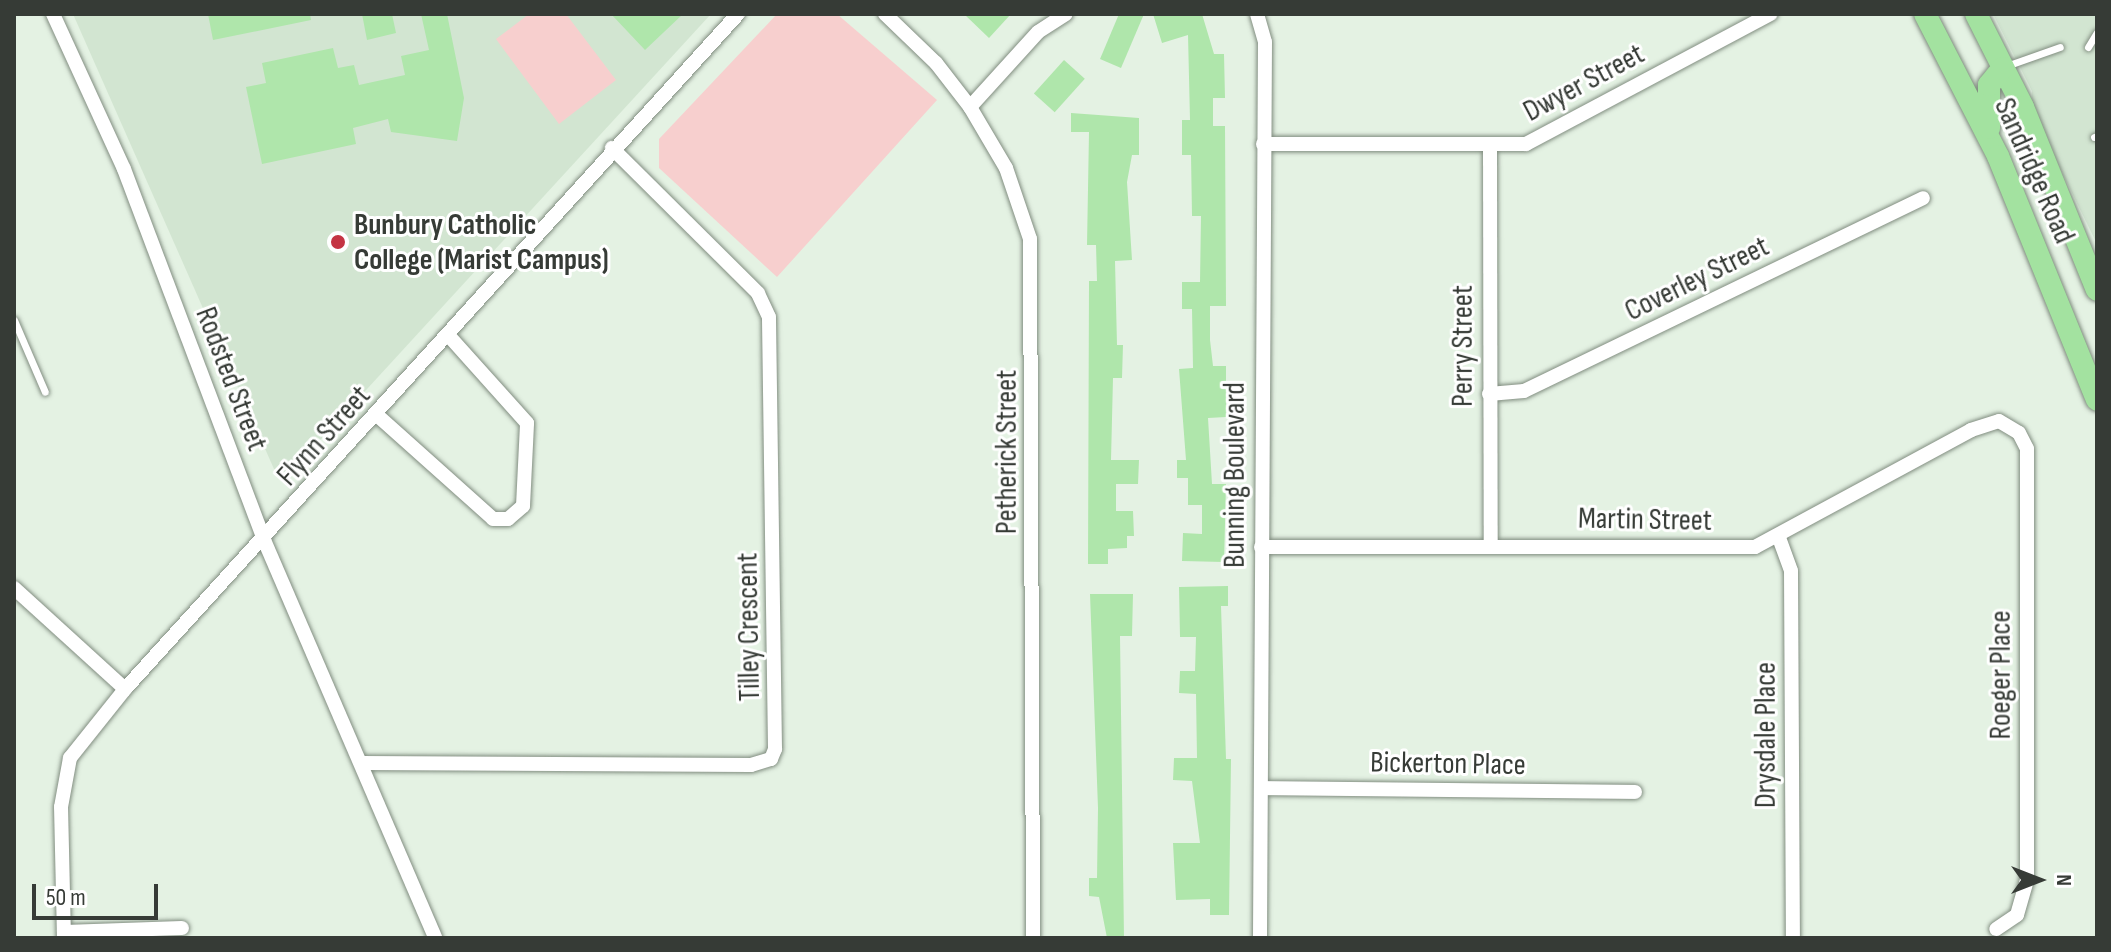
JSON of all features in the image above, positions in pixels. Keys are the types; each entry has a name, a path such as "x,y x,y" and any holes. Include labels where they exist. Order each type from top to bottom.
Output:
{"main road":[{"name":"Sandridge Road","path":"1925,14 1957,70 1998,156 2097,400"},
{"name":"Sandridge Road","path":"1979,14 2092,267 2097,290"},
{"path":"1957,70 2005,75 1986,109 1998,156"}],"street":[{"name":"Rodsted Street","path":"53,14 124,169 264,540 435,938"},
{"name":"Flynn Street","path":"64,935 65,774 70,758 125,689 378,416 612,148 738,14"},
{"name":"Petherick Street","path":"885,14 936,63 970,107 1015,187 1032,255 1033,938"},
{"path":"970,107 1038,32 1066,14"},
{"name":"Bunning Boulevard","path":"1257,14 1265,42 1260,938"},
{"name":"Dwyer Street","path":"1263,144 1526,144 1771,14"},
{"name":"Perry Street","path":"1490,146 1491,545"},
{"name":"Tilley Crescent","path":"361,763 751,765 771,759 775,749 769,317 758,293 612,148"},
{"name":"Coverley Street","path":"1489,394 1524,391 1923,198"},
{"path":"378,416 493,519 508,519 523,506 527,423 449,336"},
{"name":"Martin Street","path":"1261,547 1755,547 1971,430 1999,421"},
{"name":"Roeger Place","path":"1996,929 2017,915 2027,880 2027,449 2019,433 1999,421"},
{"name":"Drysdale Place","path":"1778,535 1791,571 1793,938"},
{"path":"14,588 125,689"},
{"name":"Bickerton Place","path":"1261,788 1635,792"},
{"path":"64,935 182,928"}],"lane":[{"path":"2088,47 2097,32"},
{"path":"2005,75 2060,47"},
{"path":"14,320 45,392"}],"shaded area":[{"name":"Bunbury Catholic College (Marist Campus)","path":"73,14 711,14 290,473 274,469"},
{"path":"529,14 566,14 616,80 559,124 496,39"},
{"path":"777,14 837,14 937,100 777,277 659,168 659,139"},
{"path":"1993,14 2097,14 2097,244 2031,109 2032,91"}],"building":[{"path":"208,14 310,14 311,20 213,40"},
{"path":"362,14 392,14 396,33 367,40"},
{"path":"421,14 447,14 464,98 457,141 391,132 388,119 353,128 356,144 262,164 246,87 266,83 262,63 333,48 338,68 354,65 359,85 405,75 401,56 429,50"},
{"path":"611,14 683,14 645,50"},
{"path":"964,14 1011,14 989,38"},
{"path":"1119,14 1144,14 1121,68 1100,59"},
{"path":"1153,14 1202,14 1214,54 1224,54 1225,98 1213,98 1213,126 1225,126 1226,306 1210,306 1210,340 1213,366 1226,366 1226,417 1208,418 1212,484 1226,484 1224,562 1182,561 1183,533 1202,534 1202,505 1188,505 1188,478 1177,478 1177,460 1186,460 1179,369 1193,368 1192,309 1182,309 1182,282 1200,282 1201,216 1192,216 1191,155 1182,155 1182,120 1190,120 1188,35 1162,43"},
{"path":"1064,60 1085,79 1055,112 1034,93"},
{"path":"1071,113 1139,118 1139,155 1132,155 1127,182 1132,260 1115,261 1117,345 1123,345 1122,378 1113,378 1111,460 1139,460 1138,484 1116,484 1116,511 1133,511 1134,536 1127,536 1127,548 1108,549 1108,564 1088,564 1089,281 1097,281 1096,245 1087,245 1089,132 1071,132"},
{"path":"1228,586 1228,606 1221,606 1226,759 1231,759 1229,915 1210,915 1210,899 1176,900 1173,843 1200,843 1192,781 1173,780 1174,758 1197,758 1196,694 1179,693 1180,671 1195,671 1196,637 1180,637 1179,587"},
{"path":"1090,594 1133,594 1132,636 1120,636 1124,938 1107,938 1099,897 1089,896 1089,878 1097,878 1098,808"}],"place":[{"name":"Bunbury Catholic College (Marist Campus)","path":"338,242"}]}
